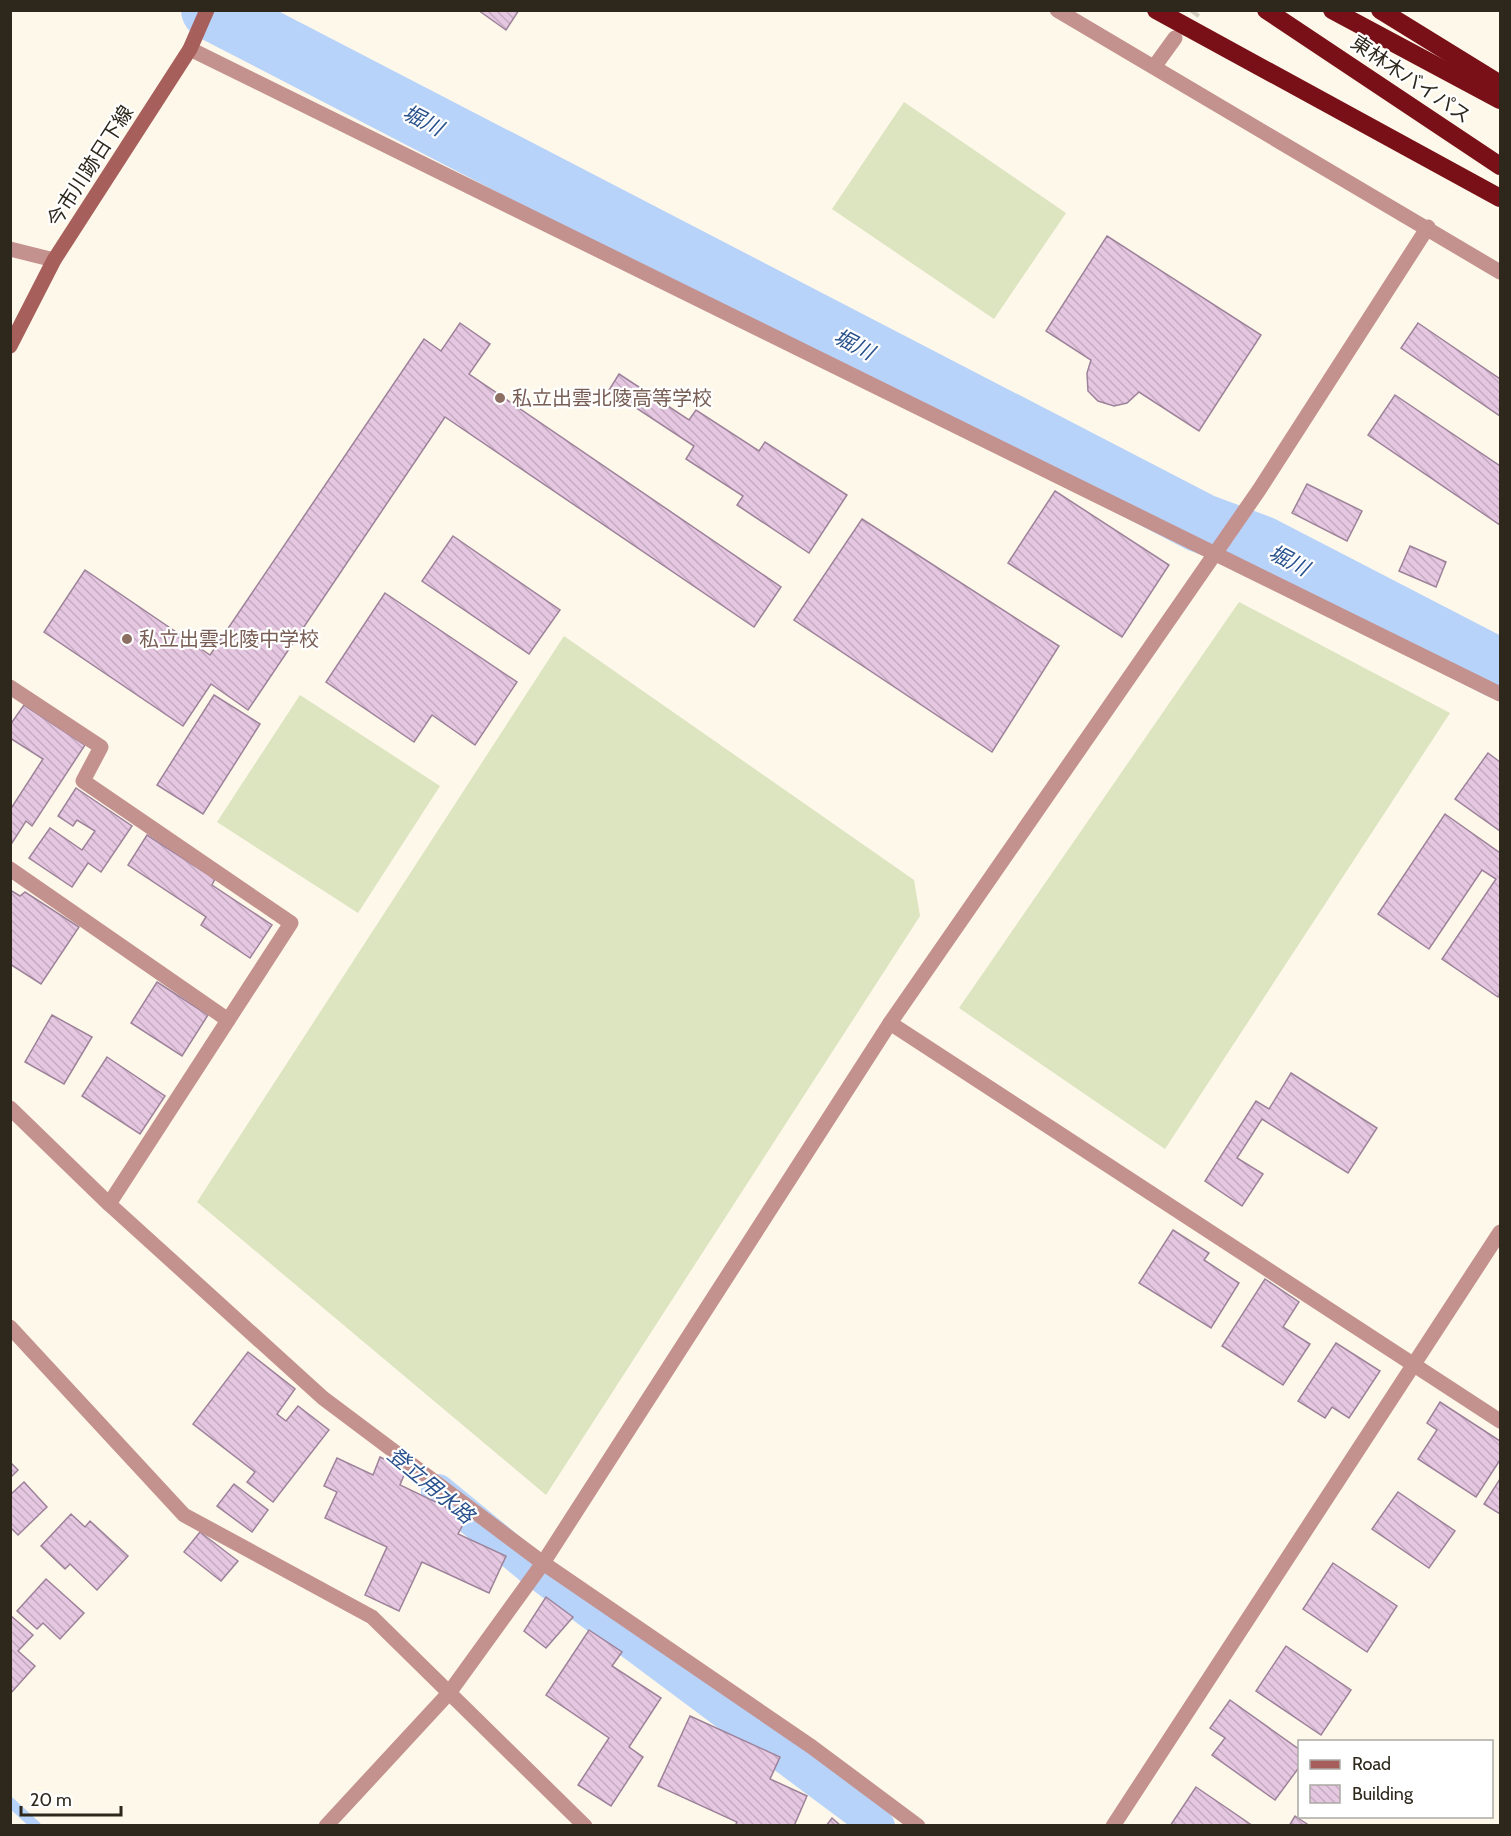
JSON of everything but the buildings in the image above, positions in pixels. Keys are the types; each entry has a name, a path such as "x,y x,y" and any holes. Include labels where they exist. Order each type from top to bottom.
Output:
{"highway":[{"path":"1156,10 1500,198"},
{"name":"東林木バイパス","path":"1266,10 1500,166"},
{"name":"東林木バイパス","path":"1332,10 1500,100"},
{"path":"1380,10 1500,84"}],"street":[{"name":"今市川跡日下線","path":"10,346 54,260 190,49 207,10"},
{"path":"1057,10 1428,227 1500,272"},
{"path":"1154,67 1175,38"},
{"path":"190,49 1500,694"},
{"path":"326,1826 449,1693 543,1563 890,1023 1259,490 1428,227"},
{"path":"10,249 54,260"},
{"path":"10,687 101,747 83,781 291,923 109,1204"},
{"path":"10,869 228,1020"},
{"path":"890,1023 1500,1421"},
{"path":"10,1108 109,1204 322,1398 543,1563 812,1747 918,1826"},
{"path":"1113,1826 1500,1232"},
{"path":"10,1327 184,1515 372,1617 585,1826"}],"green space":[{"path":"904,102 1066,213 994,319 832,209"},
{"path":"1239,602 1450,713 1165,1149 959,1008"},
{"path":"564,636 914,880 920,916 546,1495 197,1202"},
{"path":"300,695 440,786 358,913 217,822"}],"waterway":[{"name":"堀川","path":"211,10 1201,523 1260,545 1500,669"},
{"name":"登立用水路","path":"438,1491 529,1566 878,1826"},
{"path":"10,1802 36,1826"}],"tunnel":[{"path":"1178,32 1194,10"}],"place":[{"name":"私立出雲北陵高等学校","path":"500,398"},
{"name":"私立出雲北陵中学校","path":"127,639"}]}
